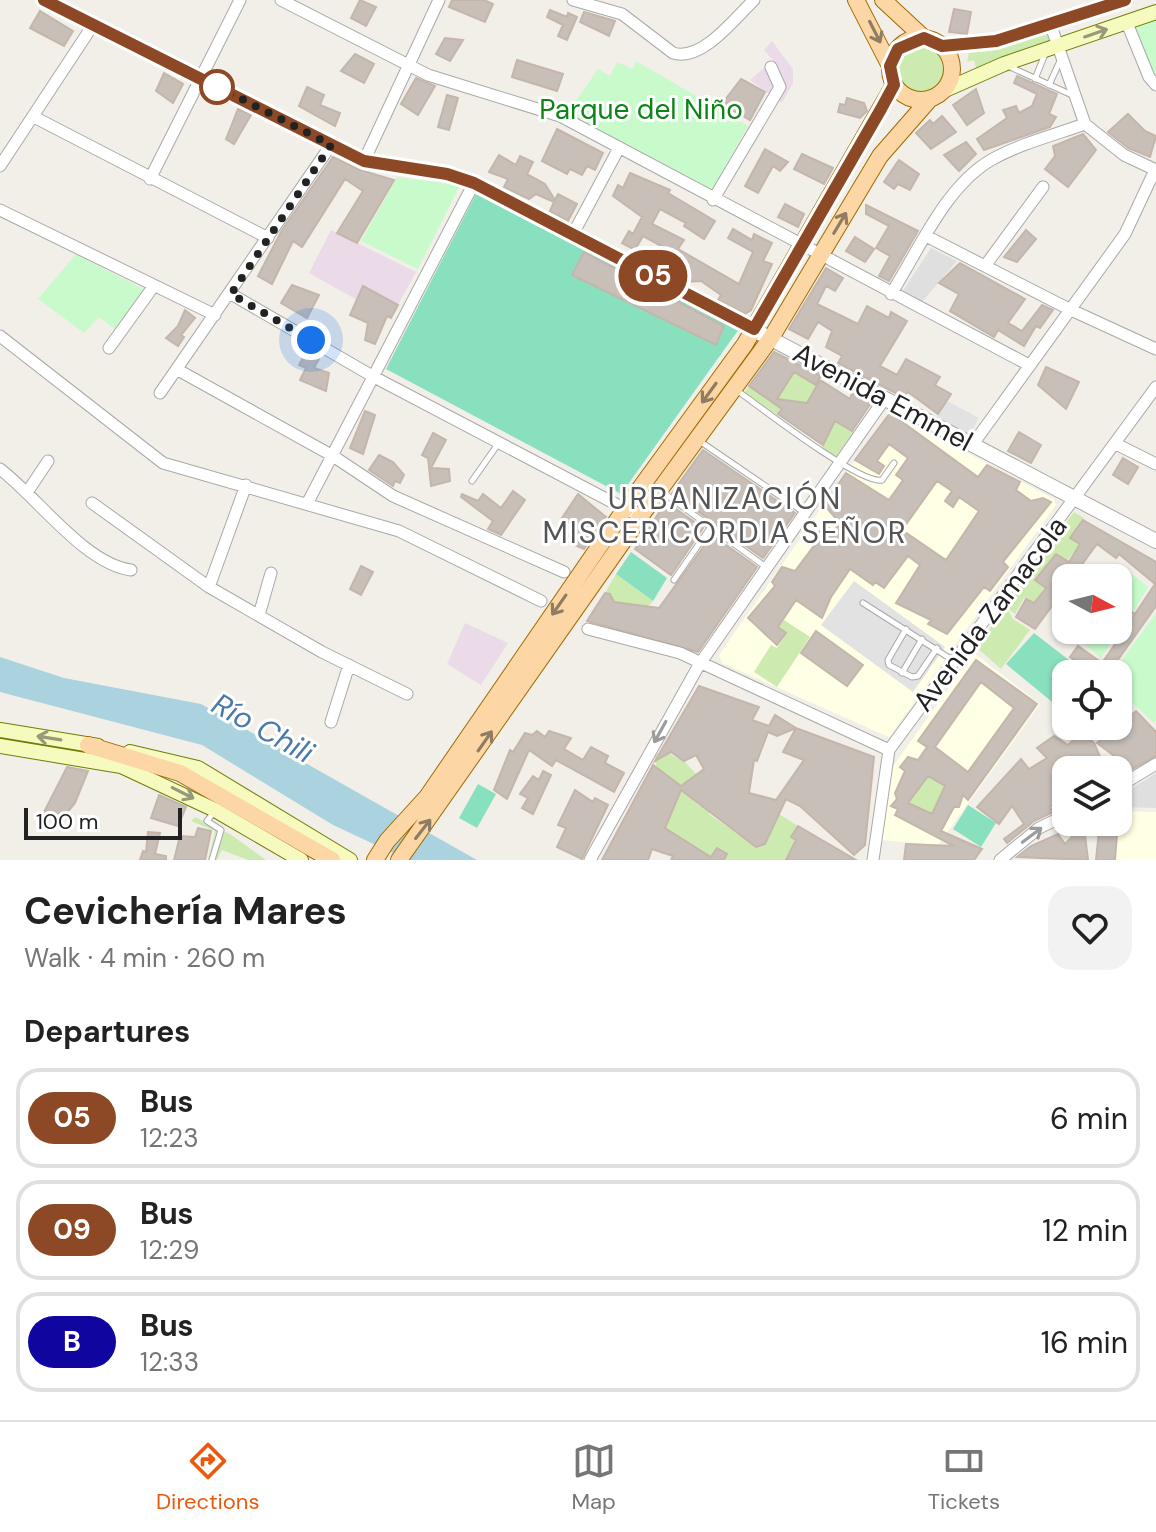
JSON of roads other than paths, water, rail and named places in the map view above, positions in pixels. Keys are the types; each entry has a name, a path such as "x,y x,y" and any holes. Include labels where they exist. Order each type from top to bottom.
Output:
{"main road":[{"path":"856,0 890,66 894,85 906,97 929,100"},
{"path":"883,0 924,38 942,46 996,41 1126,0"},
{"path":"632,513 659,490 771,338 880,156 929,100 1004,64 1056,51 1156,12"},
{"path":"890,66 898,49 924,38"},
{"path":"942,46 952,67 945,90"},
{"path":"402,856 434,801 754,329 894,85"},
{"path":"0,730 161,757 198,768 350,860"},
{"path":"88,745 180,773 332,860"},
{"path":"0,746 121,766 222,814 301,860"},
{"path":"359,860 434,801"},
{"path":"222,814 286,860"},
{"path":"375,860 387,841"}],"street":[{"name":"Avenida Emmel","path":"44,0 364,161 447,174 474,183 1156,541"},
{"path":"150,179 240,0"},
{"path":"281,0 449,84 560,116 713,200 1029,365"},
{"path":"364,161 439,0"},
{"path":"573,0 622,14 673,53 682,56 698,52 754,0"},
{"path":"734,0 743,10"},
{"path":"1127,23 1149,77 1156,85"},
{"path":"0,166 93,25"},
{"path":"973,444 1125,234 1156,170 1124,155 1085,124 1056,51 1051,26"},
{"path":"713,200 780,87 771,67"},
{"path":"34,117 268,238"},
{"path":"891,294 955,194 989,161 1085,124"},
{"path":"160,393 331,145"},
{"path":"573,234 619,148"},
{"path":"308,502 474,183"},
{"path":"985,266 1043,187"},
{"path":"0,210 215,315"},
{"path":"928,237 1069,309 1156,349"},
{"path":"109,348 153,287"},
{"path":"231,294 374,377 632,513"},
{"path":"0,336 163,463 308,502 399,531 541,601"},
{"path":"178,370 333,456 393,496 564,572"},
{"name":"Avenida Zamacola","path":"873,860 889,750 1156,387"},
{"path":"590,860 699,665 885,398"},
{"path":"1116,444 1156,464"},
{"path":"28,491 48,461"},
{"path":"0,469 28,491 97,558 116,568 131,570"},
{"path":"209,587 246,485"},
{"path":"92,503 101,513 209,587 407,694"},
{"path":"259,615 271,573"},
{"path":"588,629 660,646 889,750"},
{"path":"331,722 349,665"},
{"path":"1132,779 1156,764"},
{"path":"1000,860 1039,828 1052,822"}],"lane":[{"path":"1035,79 1056,51"},
{"path":"1049,85 1056,51"},
{"path":"1004,64 1074,96"},
{"path":"734,388 840,464 876,481 882,480 894,463"},
{"path":"696,439 805,513"},
{"path":"472,481 498,444"},
{"path":"659,490 766,568"},
{"path":"674,580 710,528"},
{"path":"863,603 955,661"},
{"path":"906,629 888,660 902,673 918,676 937,648"},
{"path":"902,673 922,639"},
{"path":"676,702 684,716"},
{"path":"212,860 221,830 207,821 222,814"}],"water":[{"path":"0,657 64,678 201,704 477,860 408,860 333,825 202,745 0,692"}],"district":[{"name":"URBANIZACIÓN MISCERICORDIA SEÑOR","path":"725,515"}],"park label":[{"name":"Parque del Niño","path":"641,109"}],"water label":[{"name":"Río Chili","path":"263,728"}]}
